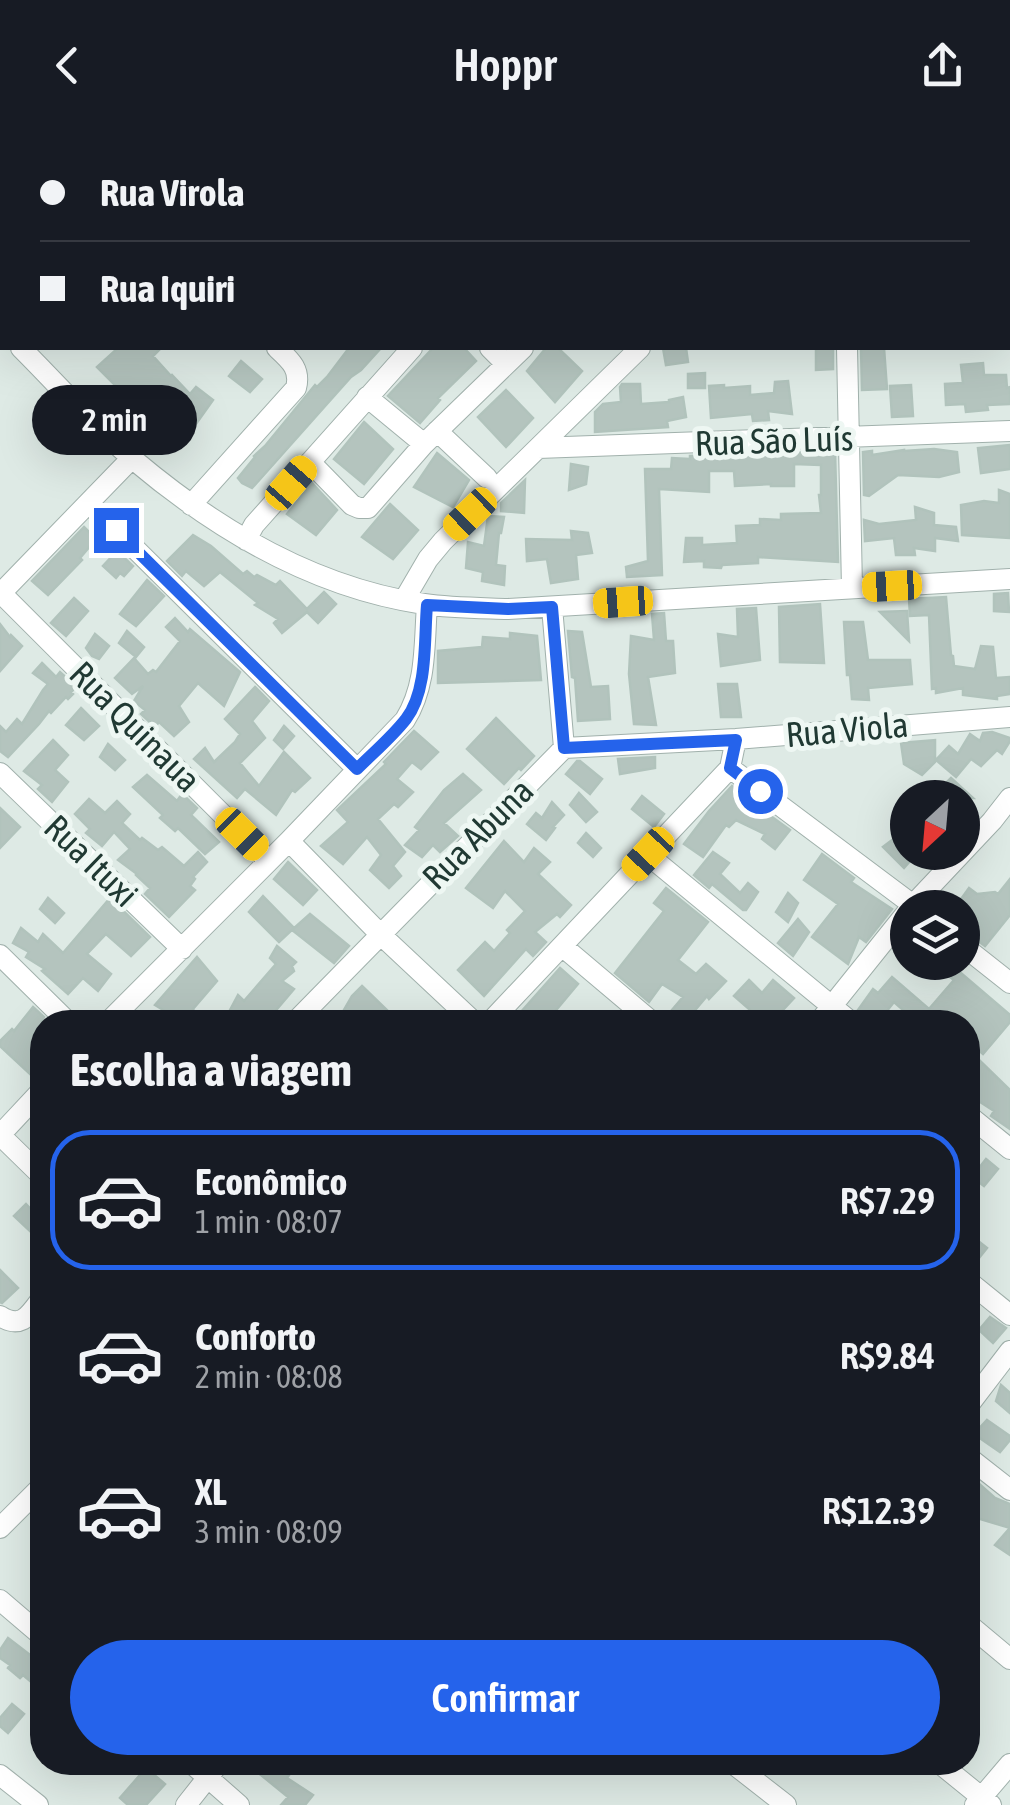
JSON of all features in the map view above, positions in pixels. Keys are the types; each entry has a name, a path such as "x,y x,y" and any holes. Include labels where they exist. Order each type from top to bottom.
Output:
{"street":[{"path":"23,350 132,458 190,505 250,532 320,576 364,591 427,605 508,609 1010,579"},
{"path":"190,505 296,388 299,376 294,364 279,350"},
{"path":"250,532 410,350"},
{"path":"492,350 506,364"},
{"path":"310,462 352,505 368,508 431,438 521,350"},
{"path":"404,600 442,541 638,350"},
{"path":"847,350 852,588"},
{"path":"366,397 487,478"},
{"name":"Rua São Luís","path":"538,448 1010,431"},
{"path":"0,593 132,458"},
{"path":"89,503 357,769"},
{"name":"Rua Quinaua","path":"0,593 269,861"},
{"path":"120,1010 406,720 421,688 427,605"},
{"name":"Rua Abuna","path":"307,1010 564,748 552,607"},
{"name":"Rua Viola","path":"564,748 736,740 1010,717"},
{"path":"501,1010 730,768 736,740"},
{"path":"730,768 890,890"},
{"name":"Rua Ituxi","path":"0,773 182,949"},
{"path":"928,890 1010,798"},
{"path":"992,821 1010,834"},
{"path":"288,842 461,1010"},
{"path":"648,854 820,1010"},
{"path":"829,1010 890,934"},
{"path":"562,946 638,1010"},
{"path":"0,955 56,1010"},
{"path":"980,959 1010,983"},
{"path":"30,1103 0,1135 30,1164"},
{"path":"980,1125 1010,1149"},
{"path":"980,1290 1010,1315"},
{"path":"0,1316 14,1322 30,1313"},
{"path":"980,1391 1010,1352"},
{"path":"980,1466 1010,1490"},
{"path":"0,1528 30,1498"},
{"path":"0,1600 30,1626"},
{"path":"980,1634 1010,1658"},
{"path":"952,1775 983,1803 1010,1764"},
{"path":"186,1805 210,1775"},
{"path":"218,1775 239,1805"},
{"path":"748,1775 786,1805"},
{"path":"0,1776 38,1805"}],"building":[{"path":"116,350 159,350 153,356 190,394 196,387 213,400 191,431 168,411 163,415 146,396 132,410 114,394 119,389 97,367"},
{"path":"347,350 379,350 252,488 242,483 238,478 254,456 315,385 327,377"},
{"path":"431,350 466,350 476,361 438,398 420,423 388,396"},
{"path":"544,350 560,350 582,371 555,402 527,371"},
{"path":"663,350 686,350 688,362 666,365"},
{"path":"816,350 833,350 833,369 816,370"},
{"path":"861,350 884,350 887,389 862,390"},
{"path":"241,361 262,379 250,392 229,376"},
{"path":"983,363 984,375 1006,375 1010,404 987,405 988,410 966,412 965,404 946,405 945,384 963,383 961,365"},
{"path":"705,373 705,388 688,388 688,374"},
{"path":"788,381 792,414 768,411 769,420 753,421 752,414 711,418 709,386 750,386 750,395 774,393 775,382"},
{"path":"622,384 640,384 641,404 683,397 686,417 667,421 668,427 595,432 595,412 603,404 621,402"},
{"path":"911,385 913,416 892,417 890,386"},
{"path":"506,390 533,418 506,447 478,417"},
{"path":"364,422 393,449 364,484 334,459"},
{"path":"1010,445 1010,469 981,473 978,448"},
{"path":"934,449 957,452 959,472 939,477 898,475 869,496 864,495 863,452 872,451 872,455"},
{"path":"835,451 838,562 758,557 758,563 721,568 704,567 704,561 684,562 686,538 702,538 702,545 737,543 736,526 760,525 760,519 781,520 781,514 821,513 821,465 794,464 794,486 735,486 734,471 709,471 709,492 659,489 662,575 627,577 626,567 648,561 645,469 671,469 672,458 690,456"},
{"path":"437,453 469,480 453,507 414,487"},
{"path":"571,464 588,467 586,484 569,490"},
{"path":"525,480 524,513 501,511 501,503"},
{"path":"312,483 337,510 316,535 287,514"},
{"path":"999,490 1010,494 1010,538 962,535 961,505 999,503"},
{"path":"390,504 418,530 393,559 362,537"},
{"path":"915,507 934,513 934,525 956,527 958,541 935,538 935,551 914,548 915,555 896,555 894,538 865,541 864,520 879,524 916,520"},
{"path":"488,516 504,517 496,565 505,566 504,585 482,581 483,572 466,568 468,542 484,546"},
{"path":"84,527 96,539 82,560 48,595 32,581"},
{"path":"571,531 588,533 592,553 576,555 578,579 551,583 547,559 527,561 526,539 572,540"},
{"path":"193,535 243,574 247,571 276,585 280,581 307,609 324,592 336,604 318,623 307,612 282,633 274,623 278,619 255,605 258,603 220,572 204,586 186,571 182,576 167,561"},
{"path":"117,551 133,566 116,578 103,566"},
{"path":"147,580 164,596 136,626 120,614"},
{"path":"1008,593 1009,612 994,611 994,594"},
{"path":"946,597 954,666 975,669 981,646 993,647 996,678 1010,677 1010,694 997,699 963,695 963,688 936,693 936,688 932,689 929,615 910,616 909,599"},
{"path":"74,598 88,611 66,636 51,623"},
{"path":"820,604 824,663 780,662 779,607"},
{"path":"756,608 760,660 721,666 718,634 738,637 737,609"},
{"path":"907,611 909,641 880,612"},
{"path":"664,613 666,641 673,641 675,673 648,677 656,725 634,724 629,674 631,636 654,640 652,614"},
{"path":"175,618 240,672 224,706 198,683 179,706 189,722 174,736 159,722 155,727 141,714 145,710 134,701 143,686 132,694 115,678 134,658 148,674 156,672 180,641 166,627"},
{"path":"844,622 863,622 868,660 910,660 912,684 868,688 869,700 852,699"},
{"path":"0,624 22,646 0,671"},
{"path":"127,631 144,647 136,657 119,643"},
{"path":"568,631 582,632 591,687 608,686 610,719 578,721"},
{"path":"510,633 537,636 541,680 438,683 438,651 482,647 483,637 510,639"},
{"path":"95,634 109,646 99,659 86,648"},
{"path":"42,663 56,677 60,672 70,681 75,688 73,694 49,711 8,757 0,751 0,726 6,732 17,719 22,724 48,684 33,673"},
{"path":"718,684 737,684 741,717 721,717"},
{"path":"255,687 269,701 252,721 265,738 240,763 259,786 284,752 310,778 295,792 292,790 276,815 245,789 237,798 194,759 205,748 214,762 235,742 240,734 225,719"},
{"path":"81,708 99,726 84,740 66,725"},
{"path":"496,718 534,756 504,784 467,749"},
{"path":"284,726 294,736 283,749 274,740"},
{"path":"414,731 438,752 421,769 412,762 397,779 413,792 378,819 405,852 393,866 401,876 389,888 370,870 381,855 367,837 343,864 321,846 348,822 337,810"},
{"path":"992,732 1010,741 1002,754 997,750 981,766 971,759 956,777 936,760 949,746 958,754 970,734 980,741 983,733"},
{"path":"53,740 68,755 55,770 68,782 52,802 38,789 42,785 24,771"},
{"path":"935,740 935,762 922,775 904,764 901,743"},
{"path":"108,744 125,760 115,770 100,757"},
{"path":"655,757 655,768 620,774 618,759"},
{"path":"577,761 602,779 590,794 566,774"},
{"path":"463,774 481,790 444,823 458,836 440,852 433,845 422,857 405,845 444,790"},
{"path":"147,775 177,801 182,794 197,808 191,815 219,842 205,854 178,828 175,831 160,818 163,815 133,787"},
{"path":"732,786 753,803 749,806 790,830 775,849 762,839 765,834 736,820 729,827 726,825 703,857 684,844"},
{"path":"579,793 597,812 586,822 570,805"},
{"path":"642,796 664,814 654,827 632,809"},
{"path":"89,799 105,813 117,801 130,814 122,823 140,840 158,850 162,847 184,866 198,852 207,862 193,877 190,886 195,890 169,917 145,894 150,888 118,860 130,849 114,832 102,846 86,833 90,829 75,814"},
{"path":"552,802 564,815 546,840 527,824 536,813 542,818"},
{"path":"0,808 20,827 0,848"},
{"path":"586,833 601,848 593,857 578,843"},
{"path":"504,841 524,862 534,848 550,862 538,874 571,905 535,932 546,942 533,956 526,949 484,996 458,970 485,942 494,951 525,911 505,891 493,908 466,888"},
{"path":"713,852 729,863 720,874 740,893 748,883 758,892 746,910 694,875"},
{"path":"822,854 854,878 851,882 890,908 866,942 859,937 848,964 812,937 838,904 804,880"},
{"path":"288,862 317,890 303,905 274,879"},
{"path":"1010,879 1010,915 985,946 980,942 980,894 998,894"},
{"path":"666,888 708,922 678,960 696,974 706,964 726,981 695,1010 672,1010 683,997 662,984 649,1002 615,973 664,911 654,903"},
{"path":"788,893 798,903 788,922 776,912"},
{"path":"263,896 294,928 279,942 249,912"},
{"path":"48,898 64,913 55,923 40,909"},
{"path":"110,898 150,937 131,956 106,934 87,954 111,974 98,991 83,978 68,994 42,971 45,969 26,957 29,952 13,943 21,928 38,942 43,934 63,953"},
{"path":"310,914 349,946 334,963 292,930"},
{"path":"798,919 809,932 793,956 778,943"},
{"path":"277,946 296,962 292,966 294,971 282,981 294,989 276,1010 230,1010 238,995 244,1001 276,964 270,958"},
{"path":"197,957 217,981 194,1010 163,1010 155,1005"},
{"path":"560,968 578,984 556,1010 523,1010"},
{"path":"890,979 929,1009 954,980 969,980 1010,1015 1010,1022 983,1054 980,1010 903,1010 894,1002 888,1010 858,1010 873,989 878,993"},
{"path":"749,980 762,993 773,980 794,998 783,1010 750,1010 734,996"},
{"path":"362,986 387,1010 344,1010"},
{"path":"30,1011 30,1074 0,1046 0,1041"},
{"path":"980,1061 1010,1090 1010,1129 991,1116 994,1111 980,1102"},
{"path":"986,1159 998,1169 984,1186 980,1183 980,1167"},
{"path":"26,1204 30,1208 30,1231 14,1216"},
{"path":"0,1270 18,1288 2,1303 0,1302"},
{"path":"990,1317 1006,1328 993,1343 980,1329"},
{"path":"1001,1385 1010,1393 1010,1413 996,1401"},
{"path":"987,1420 1010,1436 1010,1440 1000,1452 980,1438 980,1428"},
{"path":"980,1485 995,1498 1010,1504 1010,1528 980,1519"},
{"path":"1010,1528 1010,1555 995,1545"},
{"path":"8,1638 30,1655 30,1681 8,1668 10,1665 0,1658"},
{"path":"12,1704 24,1714 8,1733 0,1726 0,1718"},
{"path":"140,1775 154,1775 165,1784 146,1805 128,1805 120,1798"},
{"path":"261,1775 289,1775 287,1778 313,1795 305,1805 281,1805 288,1797"}],"route":[{"path":"116,530 357,769 406,720 414,706 421,688 427,605 552,607 564,748 736,740 730,768 760,791"}]}
